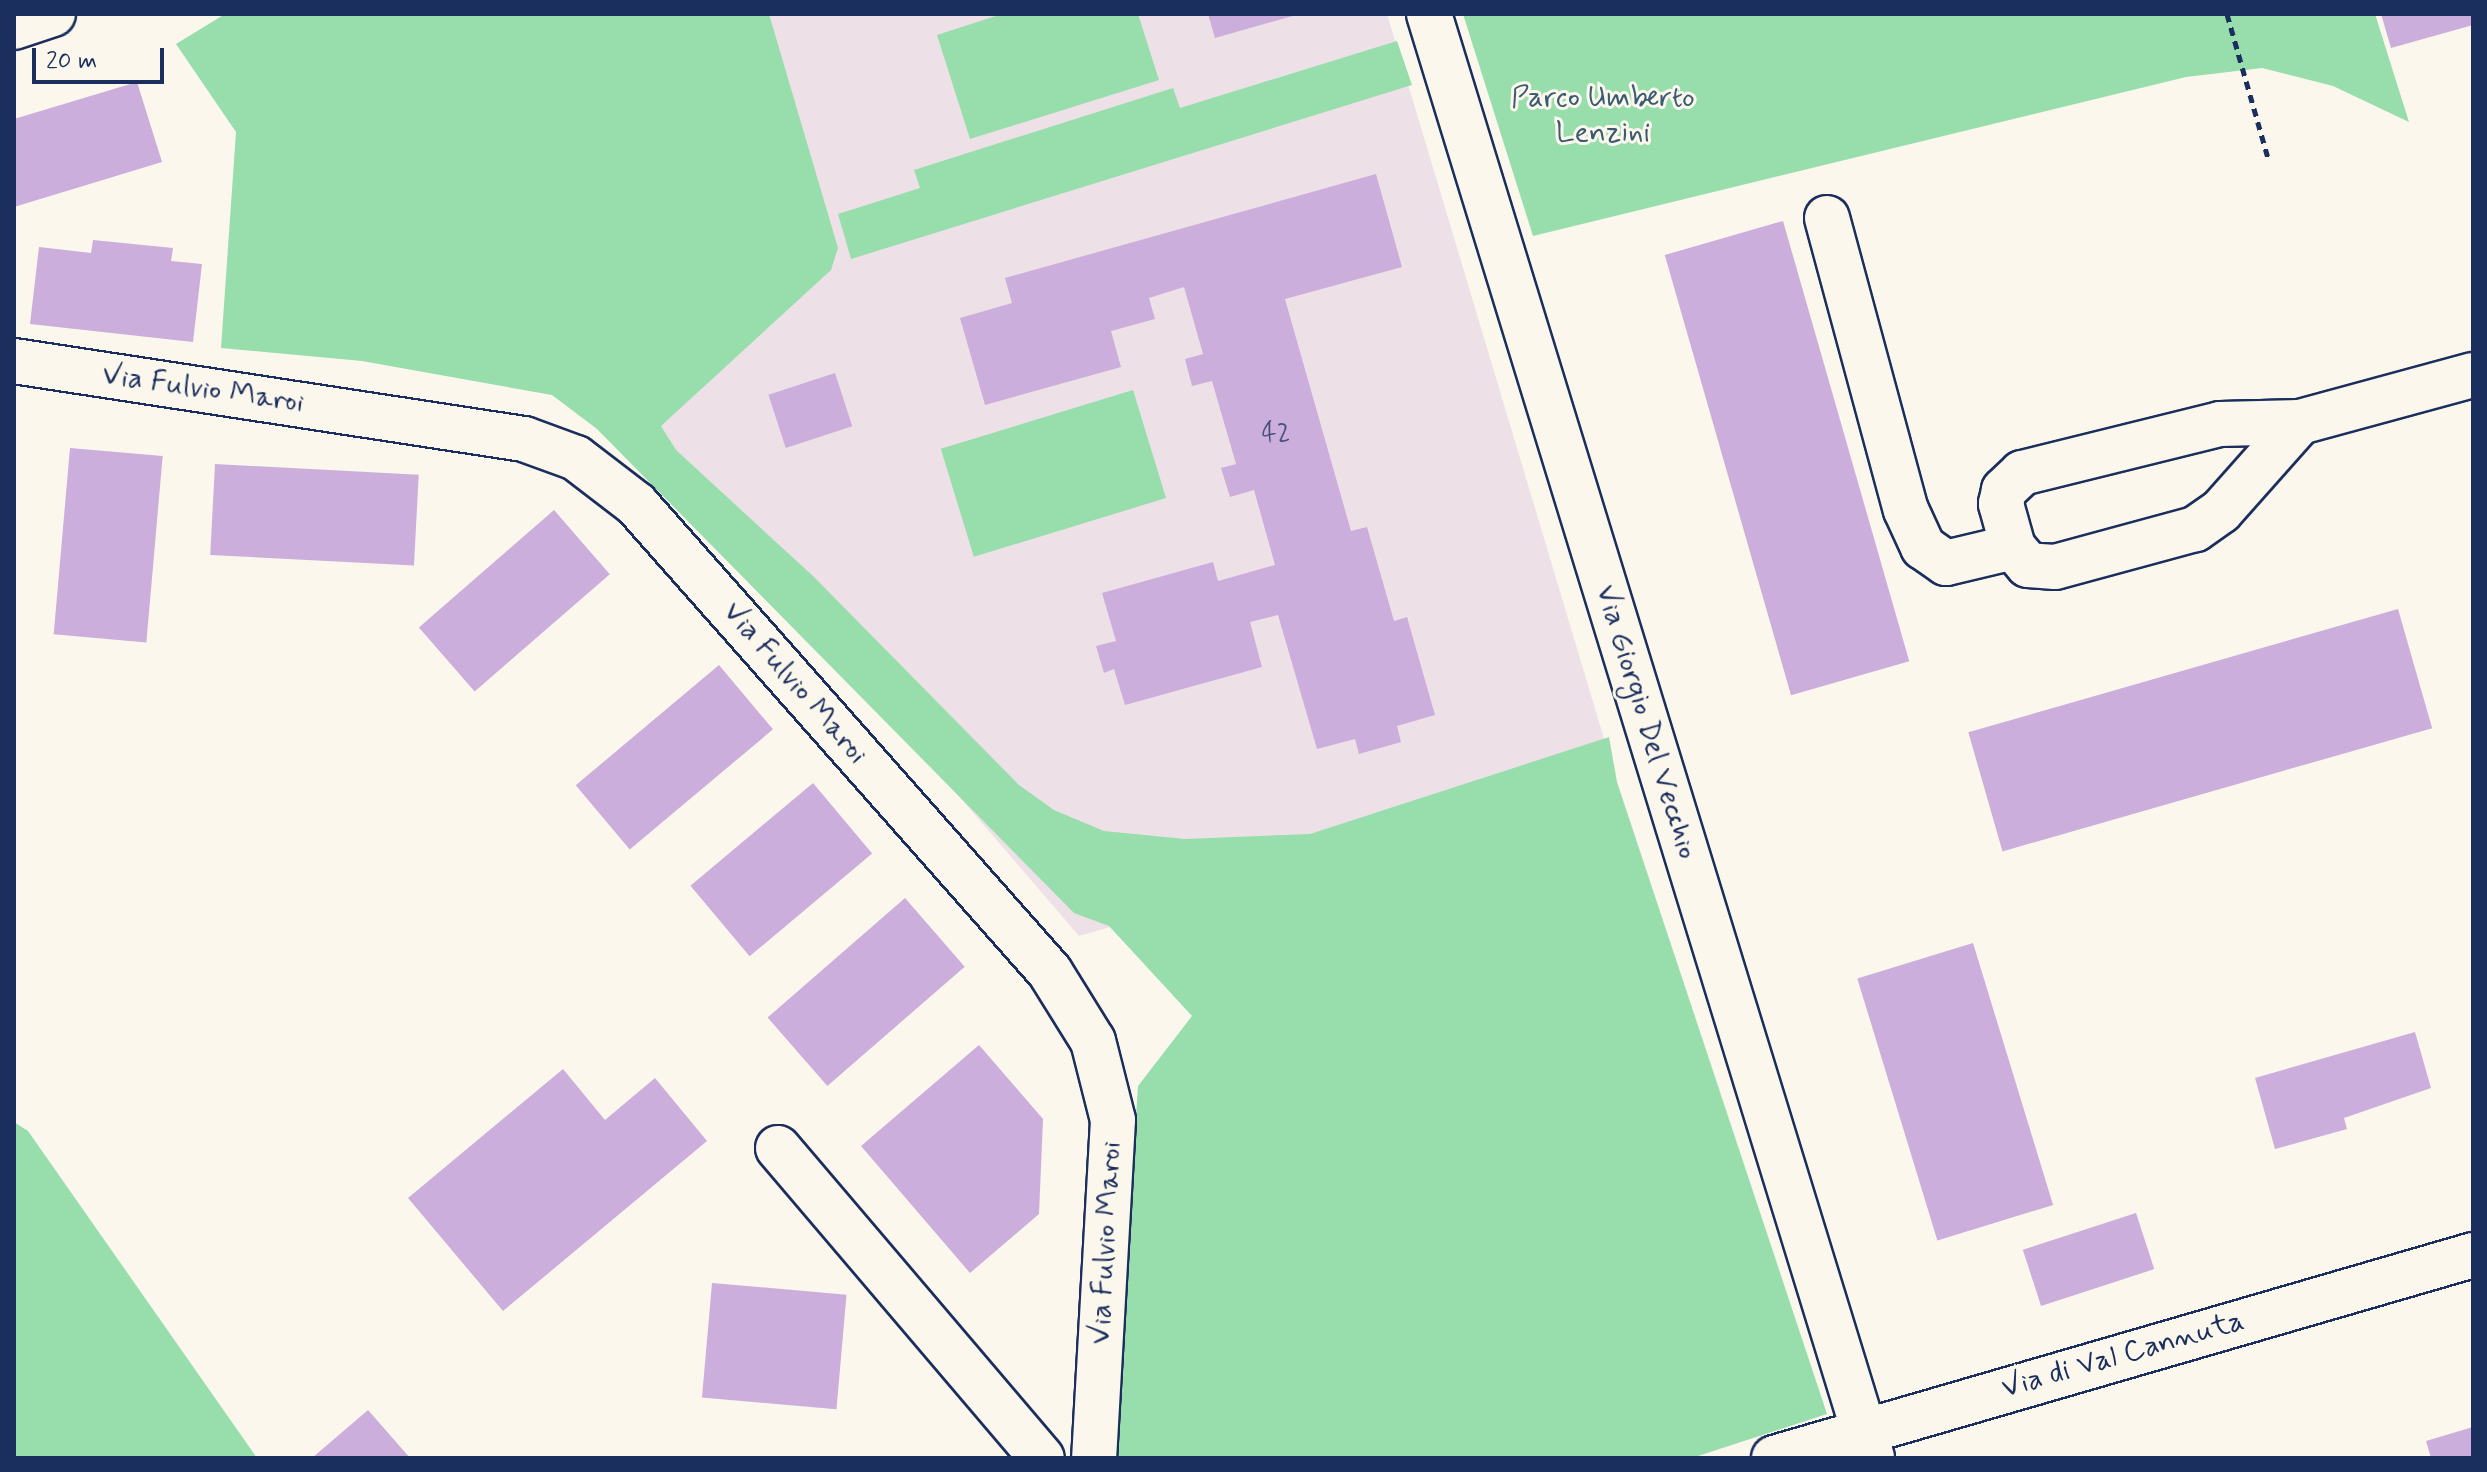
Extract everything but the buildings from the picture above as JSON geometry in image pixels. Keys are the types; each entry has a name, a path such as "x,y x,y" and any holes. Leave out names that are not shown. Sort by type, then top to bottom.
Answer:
{"street":[{"path":"14,27 53,14"},
{"name":"Via Giorgio Del Vecchio","path":"1429,14 1868,1444"},
{"path":"1827,218 1906,510 1923,547 1946,563 2013,547"},
{"name":"Via Fulvio Maroi","path":"14,361 524,439 576,458 636,504 1034,953 1089,1033 1106,1076 1113,1120 1094,1458"},
{"path":"2300,422 2221,511 2195,529 2055,567 2028,565 2013,547 2001,504 2004,490 2022,473 2220,424 2300,422 2473,375"},
{"path":"778,1148 1042,1458"},
{"name":"Via di Val Cannuta","path":"1774,1458 1868,1444 2473,1255"}],"path":[{"path":"2227,14 2268,158"}],"shaded area":[{"path":"768,14 1387,14 1617,782 1079,936 643,428"}],"green space":[{"path":"225,14 769,14 838,248 831,270 661,426 676,450 814,577 1019,785 1054,810 1104,831 1185,839 1310,834 1609,737 1617,782 1827,1414 1692,1458 1114,1458 1138,1086 1192,1016 1109,926 1074,913 597,429 552,395 362,361 221,348 236,132 176,44"},
{"path":"1002,14 1138,14 1159,80 970,139 937,35"},
{"name":"Parco Umberto Lenzini","path":"1463,14 2375,14 2409,122 2333,86 2262,68 2186,77 1533,236"},
{"path":"1397,41 1412,85 851,259 838,214 920,188 914,170 1173,88 1180,108"},
{"path":"1133,390 1166,498 974,557 941,449"},
{"path":"14,1122 28,1131 257,1458 14,1458"}]}
